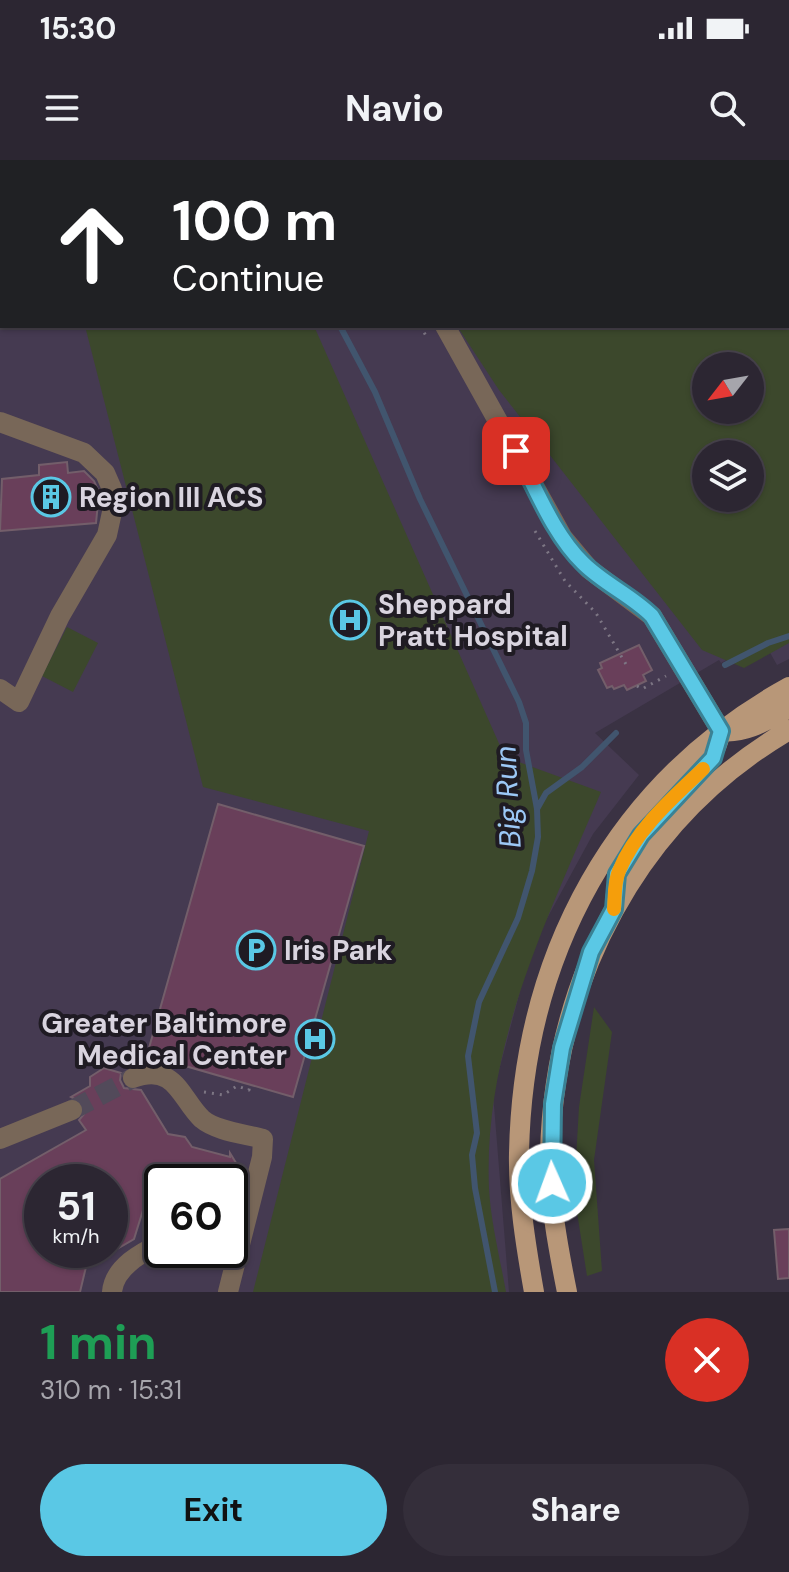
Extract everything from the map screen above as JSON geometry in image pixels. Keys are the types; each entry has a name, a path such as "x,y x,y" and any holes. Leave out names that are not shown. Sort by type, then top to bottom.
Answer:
{"main road":[{"path":"534,1292 519,1156 521,1106 535,1027 579,900 627,822 682,763 721,731 789,687"},
{"path":"721,731 735,732 749,728 789,708"},
{"path":"567,1292 556,1233 551,1173 553,1104 562,1048 591,952 646,859 688,809 726,774 789,730"},
{"path":"614,909 617,874 630,851 656,817 713,758 721,731"}],"street":[{"path":"446,328 571,550 600,578 640,604 652,616 721,731"},
{"path":"0,422 84,453 105,473 112,489 112,512 107,535 60,616 19,702 0,689"},
{"path":"133,1078 148,1074 174,1082 182,1088 202,1119 263,1139 262,1157 248,1204"},
{"path":"0,1139 72,1110"},
{"path":"112,1292 112,1284 120,1271 144,1252"},
{"path":"228,1292 232,1268"}],"path":[{"path":"637,686 642,689 684,666"},
{"path":"194,1097 202,1091 223,1095 237,1086 249,1090 250,1085"}],"shaded area":[{"name":"Sheppard Pratt Hospital","path":"0,328 789,328 789,659 777,665 763,640 721,663 719,660 595,733 639,775 593,834 532,946 493,1093 509,1292 0,1292"}],"green space":[{"path":"86,328 315,328 505,757 601,792 522,985 496,1085 490,1136 489,1189 506,1292 253,1292 369,831 203,787"},
{"path":"458,328 789,328 789,643 744,668 702,650 499,390"},
{"path":"67,627 98,643 73,692 42,676"},
{"path":"594,1007 612,1032 594,1160 602,1271 587,1276 574,1193 579,1107"}],"building":[{"name":"Region III ACS","path":"67,462 68,473 84,471 94,481 99,492 96,523 0,531 2,479 39,475 39,465"},
{"path":"639,645 652,670 643,675 646,681 627,690 624,685 607,688 598,670 602,668 600,663"},
{"name":"Iris Park","path":"218,804 364,846 293,1097 147,1055"},
{"path":"104,1068 121,1073 124,1088 141,1090 168,1134 185,1137 192,1147 230,1157 230,1153 237,1164 144,1164 144,1207 134,1239 128,1242 128,1164 26,1164 86,1130 79,1120 85,1113 84,1104 71,1097 90,1086 90,1077"},
{"path":"24,1165 24,1268 86,1268 80,1292 0,1292 0,1179"},
{"path":"789,1229 789,1278 778,1279 774,1230"}],"waterway":[{"name":"Big Run","path":"341,328 375,392 420,499 519,702 526,723 526,750 537,809 538,837 518,918 479,1002 468,1056 477,1133 472,1155 475,1188 495,1292"},
{"path":"725,665 789,636"},
{"path":"537,809 546,793 582,767 616,733"}],"tunnel":[{"path":"72,1110 133,1078"}],"slow traffic":[{"path":"614,909 617,874 630,851 673,797 703,769"}],"place":[{"name":"Region III ACS","path":"51,497"},
{"name":"Sheppard Pratt Hospital","path":"350,620"},
{"name":"Iris Park","path":"256,950"},
{"name":"Greater Baltimore Medical Center","path":"315,1039"}],"route":[{"path":"516,451 571,550 600,578 640,604 652,616 721,731 713,758 673,797 641,835 617,874 614,909 591,952 562,1048 553,1104 552,1183"}]}
